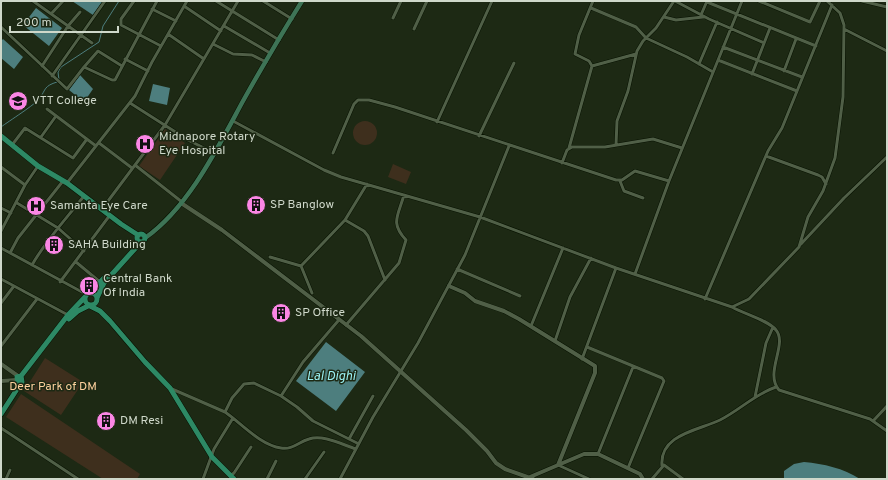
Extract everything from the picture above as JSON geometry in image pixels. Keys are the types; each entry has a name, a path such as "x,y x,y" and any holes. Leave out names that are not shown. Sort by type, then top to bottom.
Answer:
{"main road":[{"path":"1,409 19,380 68,315 86,294 100,282 140,239 169,217 182,202 214,153 302,1"},
{"path":"1,137 38,166 65,182 102,209 140,239"},
{"path":"1,414 19,380 68,320 78,311 90,306 97,299 104,283 140,239"},
{"path":"86,294 94,294 100,311"},
{"path":"86,294 85,302 100,311 170,388 212,457 232,477"}],"street":[{"path":"33,1 80,36 92,43"},
{"path":"50,14 63,1"},
{"path":"52,76 105,1"},
{"path":"134,1 120,23 121,25 161,46"},
{"path":"84,67 113,80 157,1"},
{"path":"216,1 232,9 279,40"},
{"path":"102,209 164,125 238,1"},
{"path":"262,1 292,19"},
{"path":"393,18 400,1"},
{"path":"414,29 427,1"},
{"path":"437,122 492,1"},
{"path":"562,163 569,148 592,66 589,61 577,56 574,51 593,1"},
{"path":"616,145 617,121 628,91 636,54 646,38 652,33 675,1 703,16 764,43"},
{"path":"703,16 707,1 736,15 816,46"},
{"path":"635,274 669,181 742,1"},
{"path":"759,1 810,22 820,1"},
{"path":"799,246 813,206 826,184 837,153 840,132 843,97 843,18 827,1"},
{"path":"862,1 887,7"},
{"path":"10,253 18,238 98,145 130,103 138,91 185,2 221,31"},
{"path":"705,299 766,156 782,128 832,5"},
{"path":"591,8 636,27 646,38 713,72"},
{"path":"152,9 176,21"},
{"path":"42,66 68,26 80,12"},
{"path":"664,17 676,20 703,16"},
{"path":"699,64 717,22"},
{"path":"224,26 271,53"},
{"path":"1,27 65,88 68,88 98,51 122,66"},
{"path":"752,74 770,28"},
{"path":"844,29 887,51"},
{"path":"168,34 204,58"},
{"path":"784,70 796,39"},
{"path":"213,44 233,54 252,55 266,62"},
{"path":"723,46 802,78"},
{"path":"592,66 636,54"},
{"path":"125,59 148,71"},
{"path":"718,60 797,90"},
{"path":"479,136 514,63"},
{"path":"332,153 347,116 354,104 358,100 369,100 396,107 509,146 620,180 635,172 669,181"},
{"path":"130,103 164,125 214,153"},
{"path":"47,109 87,139 132,168"},
{"path":"40,137 56,116"},
{"path":"232,121 324,170 480,217 616,268 732,307 773,327 779,336 774,376 776,387 783,392 874,420 887,431"},
{"path":"12,145 25,128 73,158 87,139"},
{"path":"569,148 616,145 653,139 682,148"},
{"path":"340,479 449,286 480,217 509,146"},
{"path":"766,156 820,176 826,184"},
{"path":"732,307 749,299 844,198 887,157"},
{"path":"135,165 346,325 401,371 466,430 487,451 496,463 516,474 532,478 584,454 598,454 640,474 643,479"},
{"path":"1,230 17,203 25,185 38,166"},
{"path":"1,167 25,185"},
{"path":"620,180 624,191 643,198"},
{"path":"301,266 345,220 367,184"},
{"path":"346,325 399,263 406,240 398,232 396,226 404,195"},
{"path":"32,265 45,243 84,196"},
{"path":"17,203 58,228 84,251"},
{"path":"1,208 11,213"},
{"path":"60,282 110,215"},
{"path":"1,219 6,222"},
{"path":"345,220 364,231 368,236 385,280"},
{"path":"1,248 60,282 86,294"},
{"path":"531,326 563,248"},
{"path":"270,257 301,266"},
{"path":"555,341 570,297 591,258"},
{"path":"76,262 100,282"},
{"path":"301,266 312,293"},
{"path":"582,359 616,268"},
{"path":"457,269 520,296"},
{"path":"1,279 68,315"},
{"path":"1,303 14,286"},
{"path":"449,286 465,293 475,302 504,311 595,366 595,374 558,465"},
{"path":"1,346 37,299"},
{"path":"281,396 303,362 314,352 338,320"},
{"path":"755,397 766,343 773,327"},
{"path":"587,347 662,378 664,383 628,468"},
{"path":"1,364 19,380"},
{"path":"598,454 633,367"},
{"path":"1,381 19,380"},
{"path":"225,412 232,398 244,384 254,383 281,396 313,421 357,443"},
{"path":"652,479 662,466 664,454 678,436 698,427 720,420 765,391 776,387"},
{"path":"170,388 225,412 260,439 279,448 291,449 310,438 317,438 356,449"},
{"path":"349,439 373,396"},
{"path":"874,420 887,406"},
{"path":"203,479 212,457 233,418"},
{"path":"1,428 78,479"},
{"path":"232,477 251,447"},
{"path":"305,479 324,452"},
{"path":"267,479 276,461"},
{"path":"558,465 589,479"},
{"path":"662,466 666,466 683,479"},
{"path":"6,479 10,470"}],"green space":[{"path":"365,121 370,122 376,128 376,138 370,144 365,145 360,144 354,138 353,133 354,128 360,122"},
{"path":"165,129 185,143 160,180 139,166"},
{"path":"393,164 411,172 406,184 388,177"},
{"name":"Deer Park of DM","path":"45,358 83,382 61,415 24,391"},
{"path":"21,394 140,474 137,479 103,479 6,417"}],"water":[{"path":"72,1 103,1 93,15"},
{"path":"36,8 62,28 49,46 23,25"},
{"path":"3,39 23,57 14,69 1,58 1,41"},
{"path":"80,75 93,89 84,102 69,90"},
{"path":"153,84 170,88 167,105 149,101"},
{"name":"Lal Dighi","path":"326,342 365,372 336,411 296,381"},
{"path":"804,462 833,467 854,475 860,479 784,479 784,471 794,464"}],"waterway":[{"path":"59,80 58,72 61,67 99,42 103,26 119,1"},
{"path":"1,127 40,98 47,86 57,82"}],"place":[{"name":"VTT College","path":"18,101"},
{"name":"Midnapore Rotary Eye Hospital","path":"145,144"},
{"name":"SP Banglow","path":"256,205"},
{"name":"Samanta Eye Care","path":"36,206"},
{"name":"SAHA Building","path":"54,245"},
{"name":"Central Bank Of India","path":"89,286"},
{"name":"SP Office","path":"281,313"},
{"name":"DM Resi","path":"106,421"}]}
